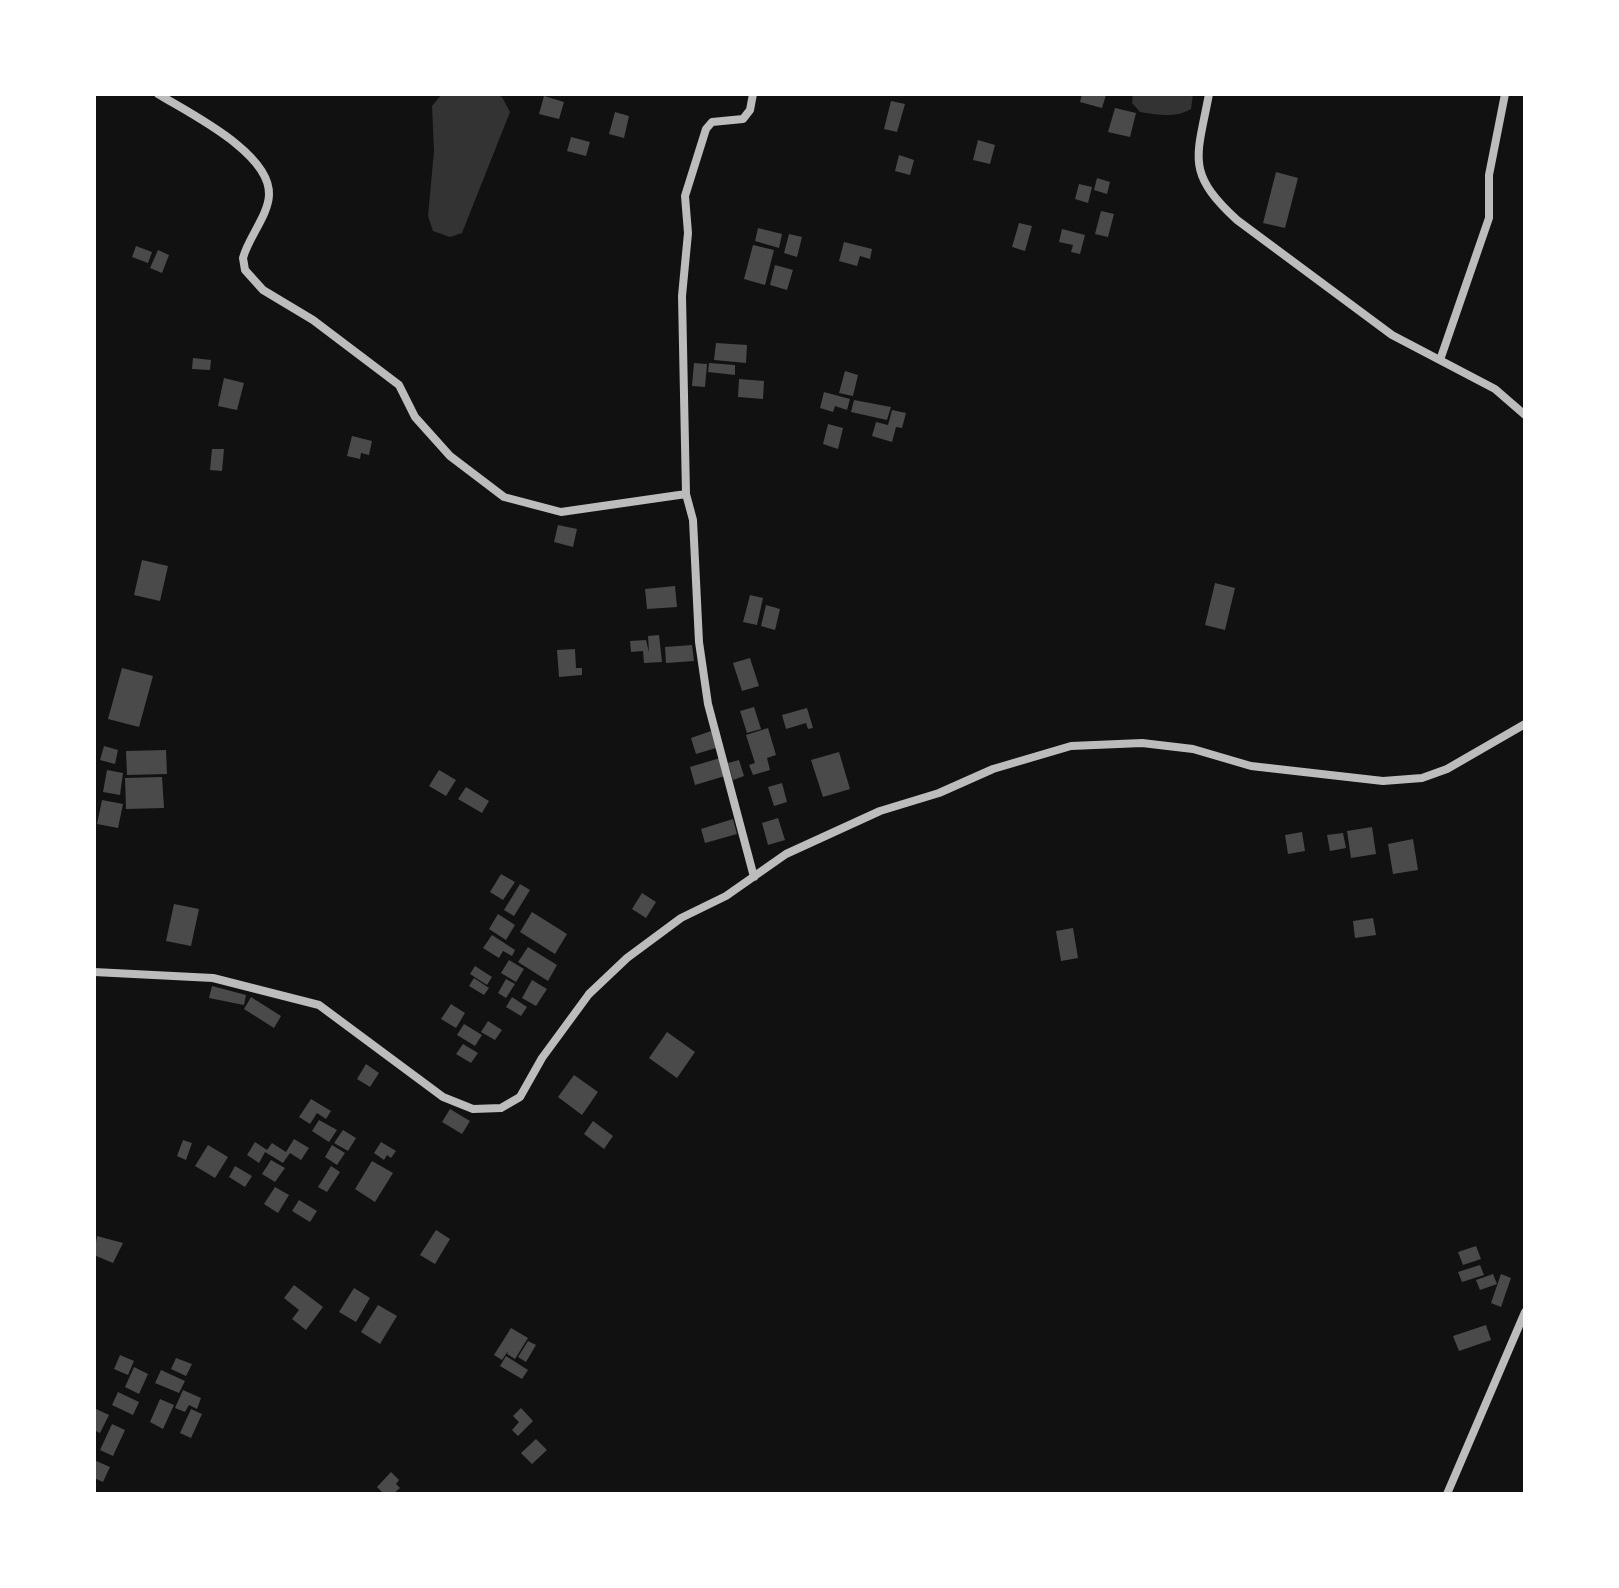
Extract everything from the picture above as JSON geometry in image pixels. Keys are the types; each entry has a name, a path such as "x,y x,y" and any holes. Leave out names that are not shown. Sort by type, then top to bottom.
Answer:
{"street":[{"path":"158,94 235,140 266,179 269,197 243,258 252,279 263,290 313,320 399,385 425,429 490,490 516,502 561,512 669,499 686,494"},
{"path":"753,94 747,116 712,122 706,129 685,196 688,233 682,296 686,494 693,520 699,642 708,704 754,877"},
{"path":"1209,94 1197,162 1201,178 1214,199 1237,220 1392,335 1495,389 1525,415"},
{"path":"1440,360 1489,218 1489,175 1505,94"},
{"path":"94,972 213,978 319,1005 443,1097 473,1109 501,1108 520,1097 542,1058 589,994 627,958 681,918 726,896 786,854 880,811 939,793 993,769 1071,746 1142,743 1193,749 1251,766 1383,781 1422,778 1447,769 1525,724"},
{"path":"1447,1494 1525,1312"}],"shaded area":[{"path":"442,94 496,94 502,97 510,112 462,233 450,237 433,231 428,216 434,151 432,106"},
{"path":"1133,94 1193,94 1191,109 1166,115 1140,112 1132,103"}],"building":[{"path":"1082,94 1106,95 1102,108 1080,102"},
{"path":"544,96 564,102 559,119 539,114"},
{"path":"891,101 905,104 897,132 884,129"},
{"path":"1115,108 1136,113 1130,137 1108,132"},
{"path":"615,112 629,116 624,138 609,134"},
{"path":"571,137 590,142 586,156 567,151"},
{"path":"978,140 995,145 990,164 973,160"},
{"path":"899,155 914,160 910,175 895,171"},
{"path":"1276,172 1298,178 1285,228 1263,223"},
{"path":"1097,178 1110,182 1107,194 1094,190"},
{"path":"1079,184 1092,187 1088,203 1075,199"},
{"path":"1101,211 1114,214 1108,237 1095,234"},
{"path":"1019,223 1032,226 1025,251 1012,247"},
{"path":"758,228 782,234 779,248 755,241"},
{"path":"1062,229 1085,235 1080,254 1071,252 1073,245 1059,242"},
{"path":"789,234 802,237 797,257 784,253"},
{"path":"844,242 872,249 870,259 860,256 857,266 839,261"},
{"path":"753,245 774,250 765,285 744,279"},
{"path":"136,246 152,252 148,263 132,257"},
{"path":"158,250 169,255 162,273 150,268"},
{"path":"775,265 793,270 787,290 770,285"},
{"path":"716,343 747,345 746,363 714,360"},
{"path":"193,358 211,360 210,370 192,369"},
{"path":"694,363 707,364 705,387 692,386"},
{"path":"709,363 735,365 735,375 708,372"},
{"path":"845,371 858,375 853,396 839,393"},
{"path":"224,378 244,383 237,410 218,406"},
{"path":"739,379 764,381 763,399 738,397"},
{"path":"824,392 850,399 847,410 835,406 833,412 820,408"},
{"path":"854,400 891,407 887,420 851,412"},
{"path":"892,410 906,413 902,428 896,427 892,442 872,436 876,422 888,425"},
{"path":"828,424 843,428 838,449 823,444"},
{"path":"352,436 372,441 369,455 361,453 360,459 347,456"},
{"path":"212,449 224,449 222,471 210,470"},
{"path":"558,525 577,529 573,547 554,542"},
{"path":"142,560 168,566 160,601 134,595"},
{"path":"1215,583 1235,588 1225,630 1205,625"},
{"path":"675,586 677,607 647,609 645,589"},
{"path":"750,595 763,598 757,625 743,622"},
{"path":"766,605 780,609 775,630 761,626"},
{"path":"659,635 662,662 644,663 643,651 631,652 630,641 646,640 649,652 648,636"},
{"path":"692,645 694,661 666,663 665,647"},
{"path":"575,649 576,668 582,668 582,675 559,677 557,650"},
{"path":"750,658 759,686 742,691 733,663"},
{"path":"122,668 153,676 139,727 108,719"},
{"path":"754,707 761,729 747,733 740,711"},
{"path":"807,708 813,728 808,729 806,723 786,729 782,715"},
{"path":"768,728 776,755 767,758 770,770 753,775 749,765 755,763 746,735"},
{"path":"711,731 716,748 696,754 691,738"},
{"path":"104,746 118,750 115,764 100,760"},
{"path":"166,750 167,774 127,775 126,751"},
{"path":"839,752 850,789 823,797 811,760"},
{"path":"720,758 725,776 695,785 690,767"},
{"path":"739,760 744,776 733,780 728,763"},
{"path":"107,770 123,773 120,795 103,792"},
{"path":"439,770 456,780 446,796 429,786"},
{"path":"162,777 164,808 126,809 125,778"},
{"path":"782,783 787,802 774,806 768,787"},
{"path":"466,787 489,801 482,813 458,799"},
{"path":"102,800 123,804 118,828 97,824"},
{"path":"778,818 785,840 768,845 762,823"},
{"path":"733,819 737,834 705,843 701,829"},
{"path":"1372,827 1376,854 1351,858 1347,831"},
{"path":"1302,832 1305,851 1288,854 1285,835"},
{"path":"1343,833 1346,848 1330,851 1327,835"},
{"path":"1413,839 1418,870 1393,874 1388,844"},
{"path":"501,874 515,882 503,900 490,892"},
{"path":"520,884 530,890 514,916 504,910"},
{"path":"642,893 656,902 646,918 632,909"},
{"path":"174,904 199,909 191,946 166,941"},
{"path":"532,912 567,934 555,954 520,932"},
{"path":"498,914 515,925 506,940 489,929"},
{"path":"1373,918 1376,935 1355,938 1353,921"},
{"path":"1073,928 1078,958 1061,961 1056,931"},
{"path":"492,935 515,950 512,956 503,951 499,958 483,948"},
{"path":"528,947 557,965 548,981 518,962"},
{"path":"509,960 524,969 516,982 501,973"},
{"path":"475,966 492,977 487,985 470,974"},
{"path":"474,978 489,988 484,995 469,986"},
{"path":"506,979 515,984 506,998 498,993"},
{"path":"532,980 547,989 536,1006 522,998"},
{"path":"212,986 246,995 244,1005 209,998"},
{"path":"251,997 281,1016 274,1028 244,1009"},
{"path":"512,997 527,1007 521,1016 506,1007"},
{"path":"451,1004 465,1013 456,1028 441,1019"},
{"path":"488,1021 502,1030 495,1040 481,1032"},
{"path":"464,1024 482,1035 475,1046 457,1035"},
{"path":"667,1032 695,1052 677,1078 649,1058"},
{"path":"463,1044 478,1053 471,1063 456,1054"},
{"path":"366,1064 379,1073 370,1087 357,1079"},
{"path":"574,1075 598,1092 582,1115 558,1097"},
{"path":"311,1099 331,1111 326,1119 317,1113 310,1124 299,1117"},
{"path":"450,1109 470,1121 462,1134 442,1122"},
{"path":"319,1120 337,1130 329,1142 312,1131"},
{"path":"593,1121 613,1136 604,1149 584,1134"},
{"path":"343,1130 356,1138 348,1151 334,1143"},
{"path":"294,1139 309,1148 301,1160 290,1153 283,1163 265,1152 259,1163 247,1155 255,1142 267,1150 272,1143 286,1152"},
{"path":"183,1140 192,1143 186,1160 177,1156"},
{"path":"381,1142 396,1151 391,1158 387,1155 384,1160 374,1153"},
{"path":"208,1145 228,1157 215,1178 195,1166"},
{"path":"332,1145 345,1153 337,1165 325,1157"},
{"path":"271,1160 285,1168 275,1182 262,1174"},
{"path":"372,1161 393,1173 375,1202 355,1189"},
{"path":"235,1166 252,1176 245,1187 229,1177"},
{"path":"331,1166 340,1172 327,1192 318,1187"},
{"path":"275,1187 289,1195 278,1213 264,1204"},
{"path":"299,1200 317,1211 310,1222 292,1211"},
{"path":"436,1230 450,1239 435,1264 420,1255"},
{"path":"97,1236 123,1243 113,1263 94,1255"},
{"path":"1476,1246 1481,1259 1463,1265 1458,1252"},
{"path":"1480,1265 1484,1275 1462,1282 1458,1272"},
{"path":"1493,1274 1497,1284 1480,1290 1476,1280"},
{"path":"1501,1274 1511,1278 1501,1307 1491,1303"},
{"path":"294,1285 323,1307 306,1330 292,1319 299,1310 284,1298"},
{"path":"354,1288 370,1298 356,1322 339,1312"},
{"path":"378,1305 397,1316 380,1344 361,1332"},
{"path":"1486,1325 1491,1340 1459,1351 1453,1336"},
{"path":"511,1328 528,1338 515,1359 507,1354 508,1351 502,1360 494,1355"},
{"path":"528,1341 536,1345 526,1362 518,1357"},
{"path":"120,1355 134,1361 128,1375 114,1369"},
{"path":"506,1356 528,1370 522,1379 500,1366"},
{"path":"176,1358 192,1364 186,1376 171,1369"},
{"path":"134,1367 148,1374 139,1394 125,1387"},
{"path":"161,1370 185,1381 179,1393 155,1383"},
{"path":"183,1390 201,1398 197,1409 189,1405 185,1412 175,1408"},
{"path":"118,1392 139,1402 133,1415 112,1405"},
{"path":"160,1399 174,1405 163,1429 150,1422"},
{"path":"94,1408 109,1415 100,1433 94,1430"},
{"path":"521,1408 533,1421 518,1436 512,1430 519,1422 513,1416"},
{"path":"191,1409 202,1414 191,1438 180,1433"},
{"path":"112,1424 125,1430 113,1456 100,1450"},
{"path":"536,1439 547,1450 532,1464 521,1453"},
{"path":"94,1460 110,1467 103,1482 94,1478"},
{"path":"391,1472 399,1480 396,1484 400,1488 393,1494 384,1494 377,1487"}]}
